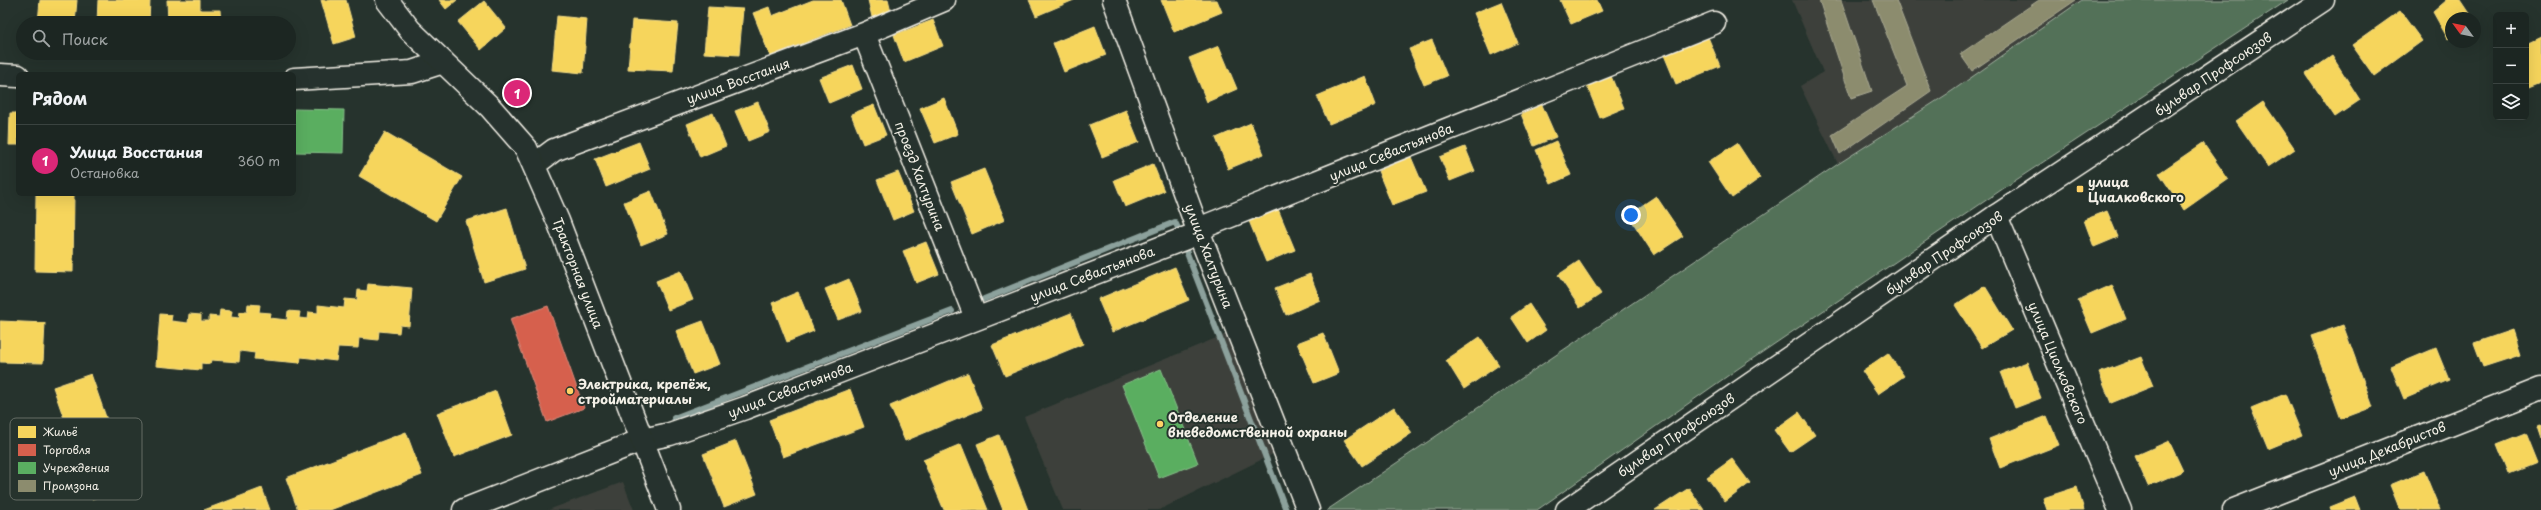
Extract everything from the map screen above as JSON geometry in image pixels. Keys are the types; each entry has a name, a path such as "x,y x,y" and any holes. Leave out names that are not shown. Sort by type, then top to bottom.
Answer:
{"street":[{"name":"Тракторная улица","path":"387,0 410,30 499,116 526,148 558,221 669,510"},
{"name":"улица Восстания","path":"534,165 554,150 864,34 944,0"},
{"name":"улица Халтурина","path":"1114,0 1199,233 1308,510"},
{"name":"бульвар Профсоюзов","path":"1567,510 1996,216 2323,0"},
{"name":"улица Севастьянова","path":"464,510 642,440 670,434 745,408 1199,233 1208,225 1714,23"},
{"name":"проезд Халтурина","path":"864,34 976,318"},
{"path":"296,79 412,72 444,62"},
{"path":"0,75 16,76"},
{"name":"улица Циолковского","path":"1996,216 2120,510"},
{"name":"улица Декабристов","path":"2234,510 2541,389"}],"shaded area":[{"path":"1792,0 2082,0 1952,91 1838,164 1800,86 1823,72"},
{"path":"1231,332 1277,452 1159,510 1063,510 1024,417"},
{"path":"623,482 634,510 548,510"}],"green space":[{"path":"2082,0 2288,0 2010,184 1736,370 1537,510 1327,510 1838,164 1952,91"}],"building: Жильё":[{"path":"40,0 77,0 76,16 39,16"},
{"path":"98,0 150,0 149,16 97,16"},
{"path":"167,0 200,0 200,10 220,10 220,16 168,16"},
{"path":"321,0 346,0 356,37 334,44"},
{"path":"439,0 457,0 446,9"},
{"path":"813,0 841,0 850,25 770,56 753,13 769,7 772,16"},
{"path":"868,0 888,0 891,12 872,17"},
{"path":"1029,0 1074,0 1036,16"},
{"path":"1161,0 1217,0 1222,12 1174,32"},
{"path":"1560,0 1597,0 1602,11 1571,24"},
{"path":"2447,0 2461,0 2469,12 2445,12 2445,34 2433,12"},
{"path":"484,1 506,28 481,50 458,22"},
{"path":"1501,2 1518,43 1491,55 1474,13"},
{"path":"708,7 743,9 739,55 704,53"},
{"path":"2400,11 2422,41 2374,76 2352,45"},
{"path":"557,16 587,19 583,73 552,70"},
{"path":"632,20 678,23 673,71 628,69"},
{"path":"933,20 943,46 904,62 894,35"},
{"path":"1095,26 1106,55 1064,72 1053,43"},
{"path":"1708,37 1720,66 1676,84 1664,55"},
{"path":"2541,37 2541,82 2529,87 2529,48 2529,43"},
{"path":"1432,40 1447,76 1424,85 1409,49"},
{"path":"1219,46 1237,89 1207,102 1189,58"},
{"path":"2332,56 2360,100 2335,117 2306,74"},
{"path":"853,65 862,89 829,103 819,78"},
{"path":"1365,76 1376,105 1329,124 1317,96"},
{"path":"1611,76 1624,108 1600,118 1587,86"},
{"path":"944,98 958,134 935,143 920,108"},
{"path":"758,102 770,132 748,141 735,111"},
{"path":"2263,102 2295,149 2268,167 2236,121"},
{"path":"874,105 886,135 863,144 851,114"},
{"path":"1542,105 1556,137 1534,146 1521,114"},
{"path":"1126,110 1139,142 1102,157 1089,125"},
{"path":"10,113 16,113 16,145 9,145"},
{"path":"713,113 726,146 700,157 687,124"},
{"path":"1251,123 1264,154 1228,169 1216,138"},
{"path":"385,132 462,177 436,221 359,176"},
{"path":"1556,141 1571,175 1551,184 1536,150"},
{"path":"639,142 650,169 606,187 595,159"},
{"path":"1737,143 1760,178 1732,198 1708,162"},
{"path":"2203,143 2228,179 2184,210 2159,173"},
{"path":"1465,147 1475,171 1450,181 1440,157"},
{"path":"1411,157 1426,192 1392,205 1378,171"},
{"path":"1153,164 1164,191 1125,207 1114,180"},
{"path":"984,169 1005,220 972,234 951,182"},
{"path":"898,172 914,211 893,220 877,180"},
{"path":"651,191 668,234 641,245 624,202"},
{"path":"36,196 74,196 73,272 35,271"},
{"path":"1656,196 1683,236 1654,255 1628,215"},
{"path":"507,208 525,269 484,282 466,221"},
{"path":"1278,209 1295,250 1266,262 1249,221"},
{"path":"2107,211 2118,237 2094,247 2084,220"},
{"path":"926,242 939,274 916,283 903,251"},
{"path":"1579,261 1601,294 1580,308 1558,275"},
{"path":"1175,267 1189,300 1112,332 1098,299"},
{"path":"681,271 693,300 668,310 656,281"},
{"path":"1310,274 1320,300 1286,315 1275,288"},
{"path":"849,279 862,311 838,320 825,289"},
{"path":"368,284 412,288 409,326 400,325 399,333 379,331 378,340 359,338 358,348 338,347 336,361 301,357 300,363 254,359 255,353 240,351 239,362 211,360 210,364 201,363 201,370 156,366 160,314 172,315 171,321 188,323 189,314 201,315 201,321 209,321 209,316 219,317 220,310 232,311 231,317 239,318 240,312 247,312 248,304 260,305 259,312 271,313 270,318 287,320 288,311 300,312 299,318 308,319 309,312 318,313 318,305 344,308 345,299 357,300 358,290 367,291"},
{"path":"2112,285 2126,319 2092,333 2078,300"},
{"path":"1985,286 2012,330 1982,348 1955,305"},
{"path":"798,292 814,331 787,342 772,303"},
{"path":"1529,304 1546,330 1528,343 1511,317"},
{"path":"1071,313 1083,344 1005,376 992,345"},
{"path":"0,321 45,323 43,363 0,362"},
{"path":"703,321 720,364 693,374 676,331"},
{"path":"2343,325 2373,407 2341,419 2311,336"},
{"path":"2512,330 2520,355 2483,367 2474,343"},
{"path":"1323,333 1339,373 1314,383 1297,343"},
{"path":"1480,337 1499,365 1464,389 1446,360"},
{"path":"2436,348 2449,380 2404,399 2391,367"},
{"path":"1888,353 1904,376 1878,394 1862,371"},
{"path":"2141,357 2153,386 2111,403 2099,373"},
{"path":"2027,362 2041,398 2015,408 2001,372"},
{"path":"968,373 982,409 905,441 890,406"},
{"path":"91,374 106,418 64,418 53,387"},
{"path":"850,389 864,427 783,457 769,420"},
{"path":"496,391 512,435 454,457 437,413"},
{"path":"2285,394 2302,435 2268,449 2251,408"},
{"path":"1394,407 1412,433 1362,466 1344,440"},
{"path":"1799,412 1815,435 1790,452 1774,430"},
{"path":"2047,416 2059,445 2000,468 1989,439"},
{"path":"2541,426 2541,439 2537,427"},
{"path":"406,432 422,475 330,510 298,510 286,478"},
{"path":"2525,433 2537,463 2509,474 2497,444"},
{"path":"999,435 1028,510 1003,510 977,444"},
{"path":"736,441 757,494 724,507 703,454"},
{"path":"2169,441 2183,471 2148,486 2135,456"},
{"path":"961,444 988,510 944,510 923,460"},
{"path":"1732,459 1750,483 1725,502 1707,477"},
{"path":"2424,471 2440,510 2400,510 2390,485"},
{"path":"2077,487 2084,510 2047,510 2043,498"},
{"path":"262,488 270,510 204,510"},
{"path":"1689,488 1704,510 1655,510"},
{"path":"2355,497 2360,510 2331,510 2330,507"}],"building: Торговля":[{"path":"548,306 584,408 547,422 510,319"}],"building: Учреждения":[{"path":"296,109 344,110 343,153 296,152"},
{"name":"Отделение вневедомственной охраны","path":"1161,369 1198,463 1159,478 1122,385"}],"building: Промзона":[{"path":"1819,0 1841,0 1872,91 1851,98"},
{"path":"1873,0 1896,0 1931,91 1840,154 1832,135 1907,86"},
{"path":"2039,0 2076,0 1972,71 1960,54"}],"waterway":[{"path":"984,299 1175,222 1178,228"},
{"path":"1185,248 1286,510"},
{"path":"674,418 952,311"}],"place":[{"name":"Улица Восстания","path":"517,93"},
{"name":"улица Циалковского","path":"2080,189"},
{"name":"Электрика, крепёж, стройматериалы","path":"570,391"},
{"name":"Отделение вневедомственной охраны","path":"1160,424"}]}
